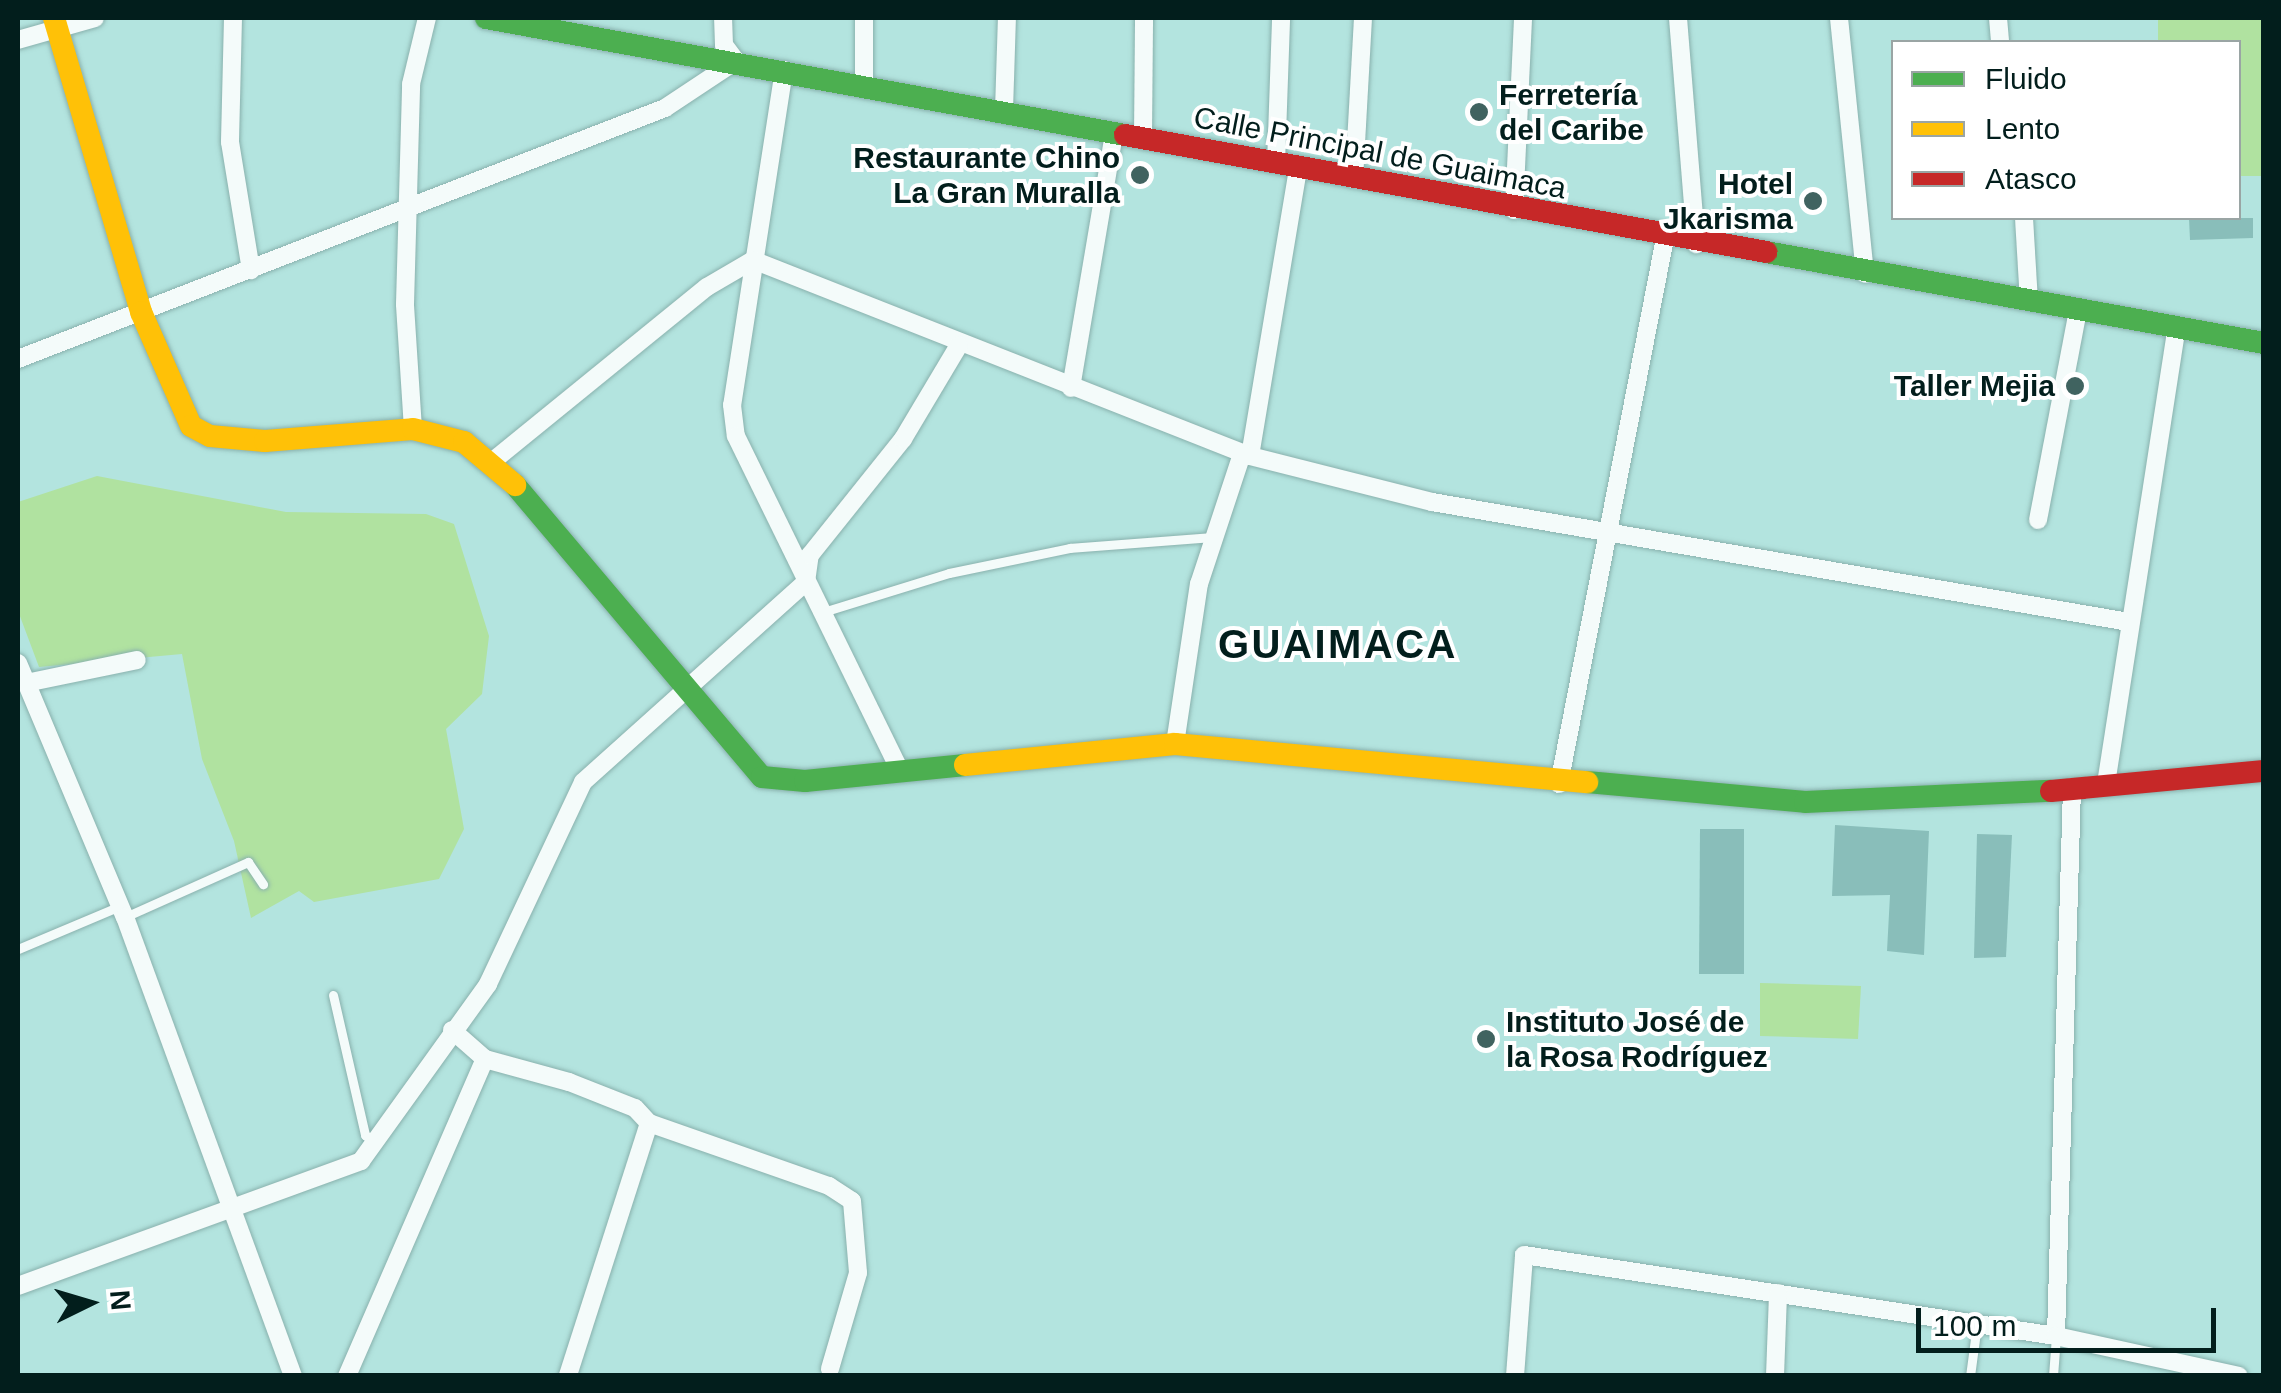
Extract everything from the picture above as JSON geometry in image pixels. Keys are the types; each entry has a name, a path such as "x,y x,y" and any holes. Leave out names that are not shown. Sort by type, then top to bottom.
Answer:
{"street":[{"path":"18,40 55,22 95,18"},
{"path":"233,18 230,142 251,270"},
{"path":"413,430 409,210 412,84 427,18"},
{"name":"Calle Principal de Guaimaca","path":"486,18 569,25 736,61 1514,210 2264,343"},
{"path":"18,360 665,108 736,61 724,44 723,18"},
{"path":"864,18 864,84"},
{"path":"1004,112 1008,18"},
{"path":"1143,138 1144,18"},
{"path":"1175,744 1212,536 1246,455 1287,166 1281,18"},
{"path":"1354,178 1363,18"},
{"path":"1514,210 1523,18"},
{"path":"1678,18 1696,244"},
{"path":"1839,18 1865,274"},
{"path":"55,22 142,312 176,406 210,436 265,441 413,430 464,442 494,460 682,690 762,777 805,782 1175,744 1560,784 1861,803 2264,770"},
{"path":"784,70 732,406 736,436 900,772"},
{"path":"1071,388 1114,133"},
{"path":"2024,220 2029,302"},
{"path":"1560,784 1665,238"},
{"path":"753,260 959,345 1246,455 1432,502 2128,622"},
{"path":"494,460 707,287 753,260"},
{"path":"2038,520 2078,311"},
{"path":"2106,784 2128,622 2177,327"},
{"path":"18,1286 347,1169 378,1144 452,1030 488,984 583,782 806,577 810,555 903,439 959,345"},
{"path":"137,660 20,669 123,912 293,1376"},
{"path":"2056,1336 2072,787"},
{"path":"452,1030 485,1059 569,1082 634,1108 649,1123 830,1186 852,1202 858,1273 834,1373"},
{"path":"348,1376 485,1059"},
{"path":"568,1376 649,1123"},
{"path":"1515,1376 1524,1255 2056,1336 2174,1369 2239,1376"},
{"path":"1775,1376 1778,1293"}],"lane":[{"path":"823,612 949,572 1070,548 1212,536"},
{"path":"18,949 248,862 263,884"},
{"path":"332,994 365,1135 378,1144"},
{"path":"1970,1376 1977,1324"},
{"path":"2053,1376 2056,1336"}],"green space":[{"path":"2158,18 2263,18 2263,176 2241,176 2241,40 2158,40"},
{"path":"97,476 286,512 426,514 454,524 489,636 482,694 446,729 464,829 439,879 314,902 299,891 251,918 234,841 202,759 182,654 39,667 18,611 18,502"},
{"path":"1760,983 1861,986 1858,1039 1760,1036"}],"building":[{"path":"2253,218 2253,238 2190,240 2189,220"},
{"path":"1835,825 1929,831 1924,955 1887,951 1890,895 1832,896"},
{"path":"1700,829 1744,829 1744,974 1699,974"},
{"path":"1977,834 2012,835 2006,957 1974,958"}],"traffic: fast":[{"path":"486,18 1125,135"},
{"path":"1766,252 2264,343"},
{"path":"515,485 762,777 805,781 965,765"},
{"path":"1587,782 1805,802 2051,791"}],"traffic: slow":[{"path":"54,18 141,312 191,426 210,436 265,441 413,429 464,442 515,485"},
{"path":"965,765 1175,744 1587,782"}],"traffic: jam":[{"path":"1125,135 1766,252"},
{"path":"2051,791 2264,771"}],"place":[{"name":"Ferretería del Caribe","path":"1479,112"},
{"name":"Restaurante Chino La Gran Muralla","path":"1140,175"},
{"name":"Hotel Jkarisma","path":"1813,201"},
{"name":"Taller Mejia","path":"2075,386"},
{"name":"Instituto José de la Rosa Rodríguez","path":"1486,1039"}],"district":[{"name":"GUAIMACA","path":"1338,644"}]}
